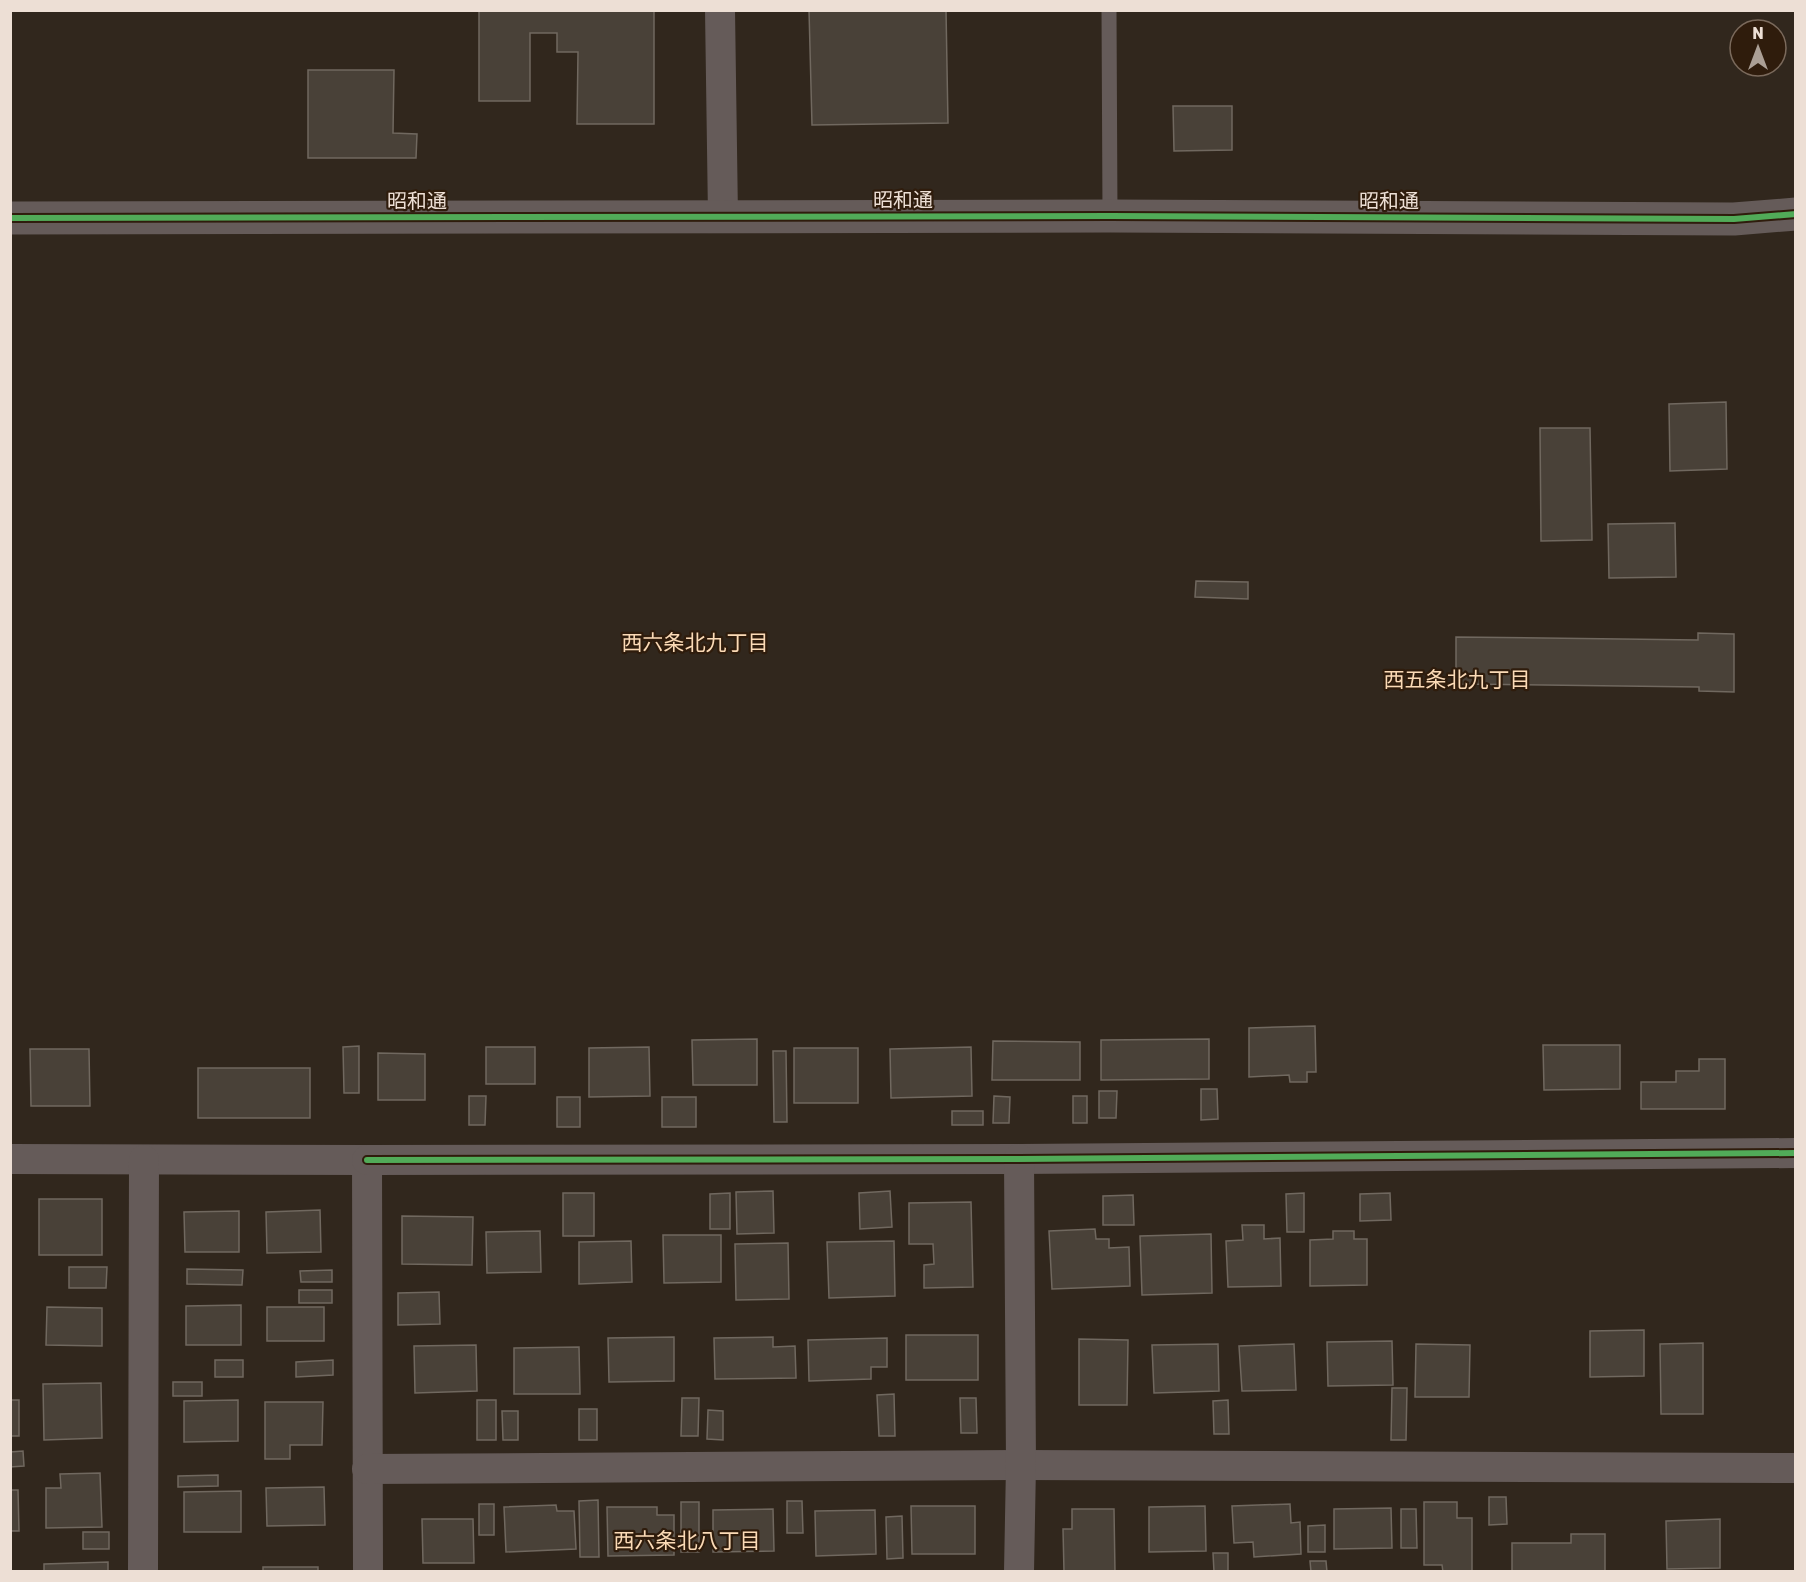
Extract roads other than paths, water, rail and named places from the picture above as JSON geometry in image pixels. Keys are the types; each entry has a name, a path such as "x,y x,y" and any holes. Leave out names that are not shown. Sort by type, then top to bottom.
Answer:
{"street":[{"path":"720,10 723,217"},
{"name":"昭和通","path":"10,218 1110,216 1734,219 1796,214"},
{"path":"10,1160 1019,1159 1796,1153"},
{"path":"1019,1159 1021,1465 1019,1572"},
{"path":"143,1572 144,1160"},
{"path":"367,1160 368,1572"},
{"path":"367,1469 1021,1465 1796,1468"}],"lane":[{"path":"1109,10 1110,216"}],"district":[{"name":"西六条北九丁目","path":"695,642"},
{"name":"西五条北九丁目","path":"1457,679"},
{"name":"西六条北八丁目","path":"687,1540"}]}
